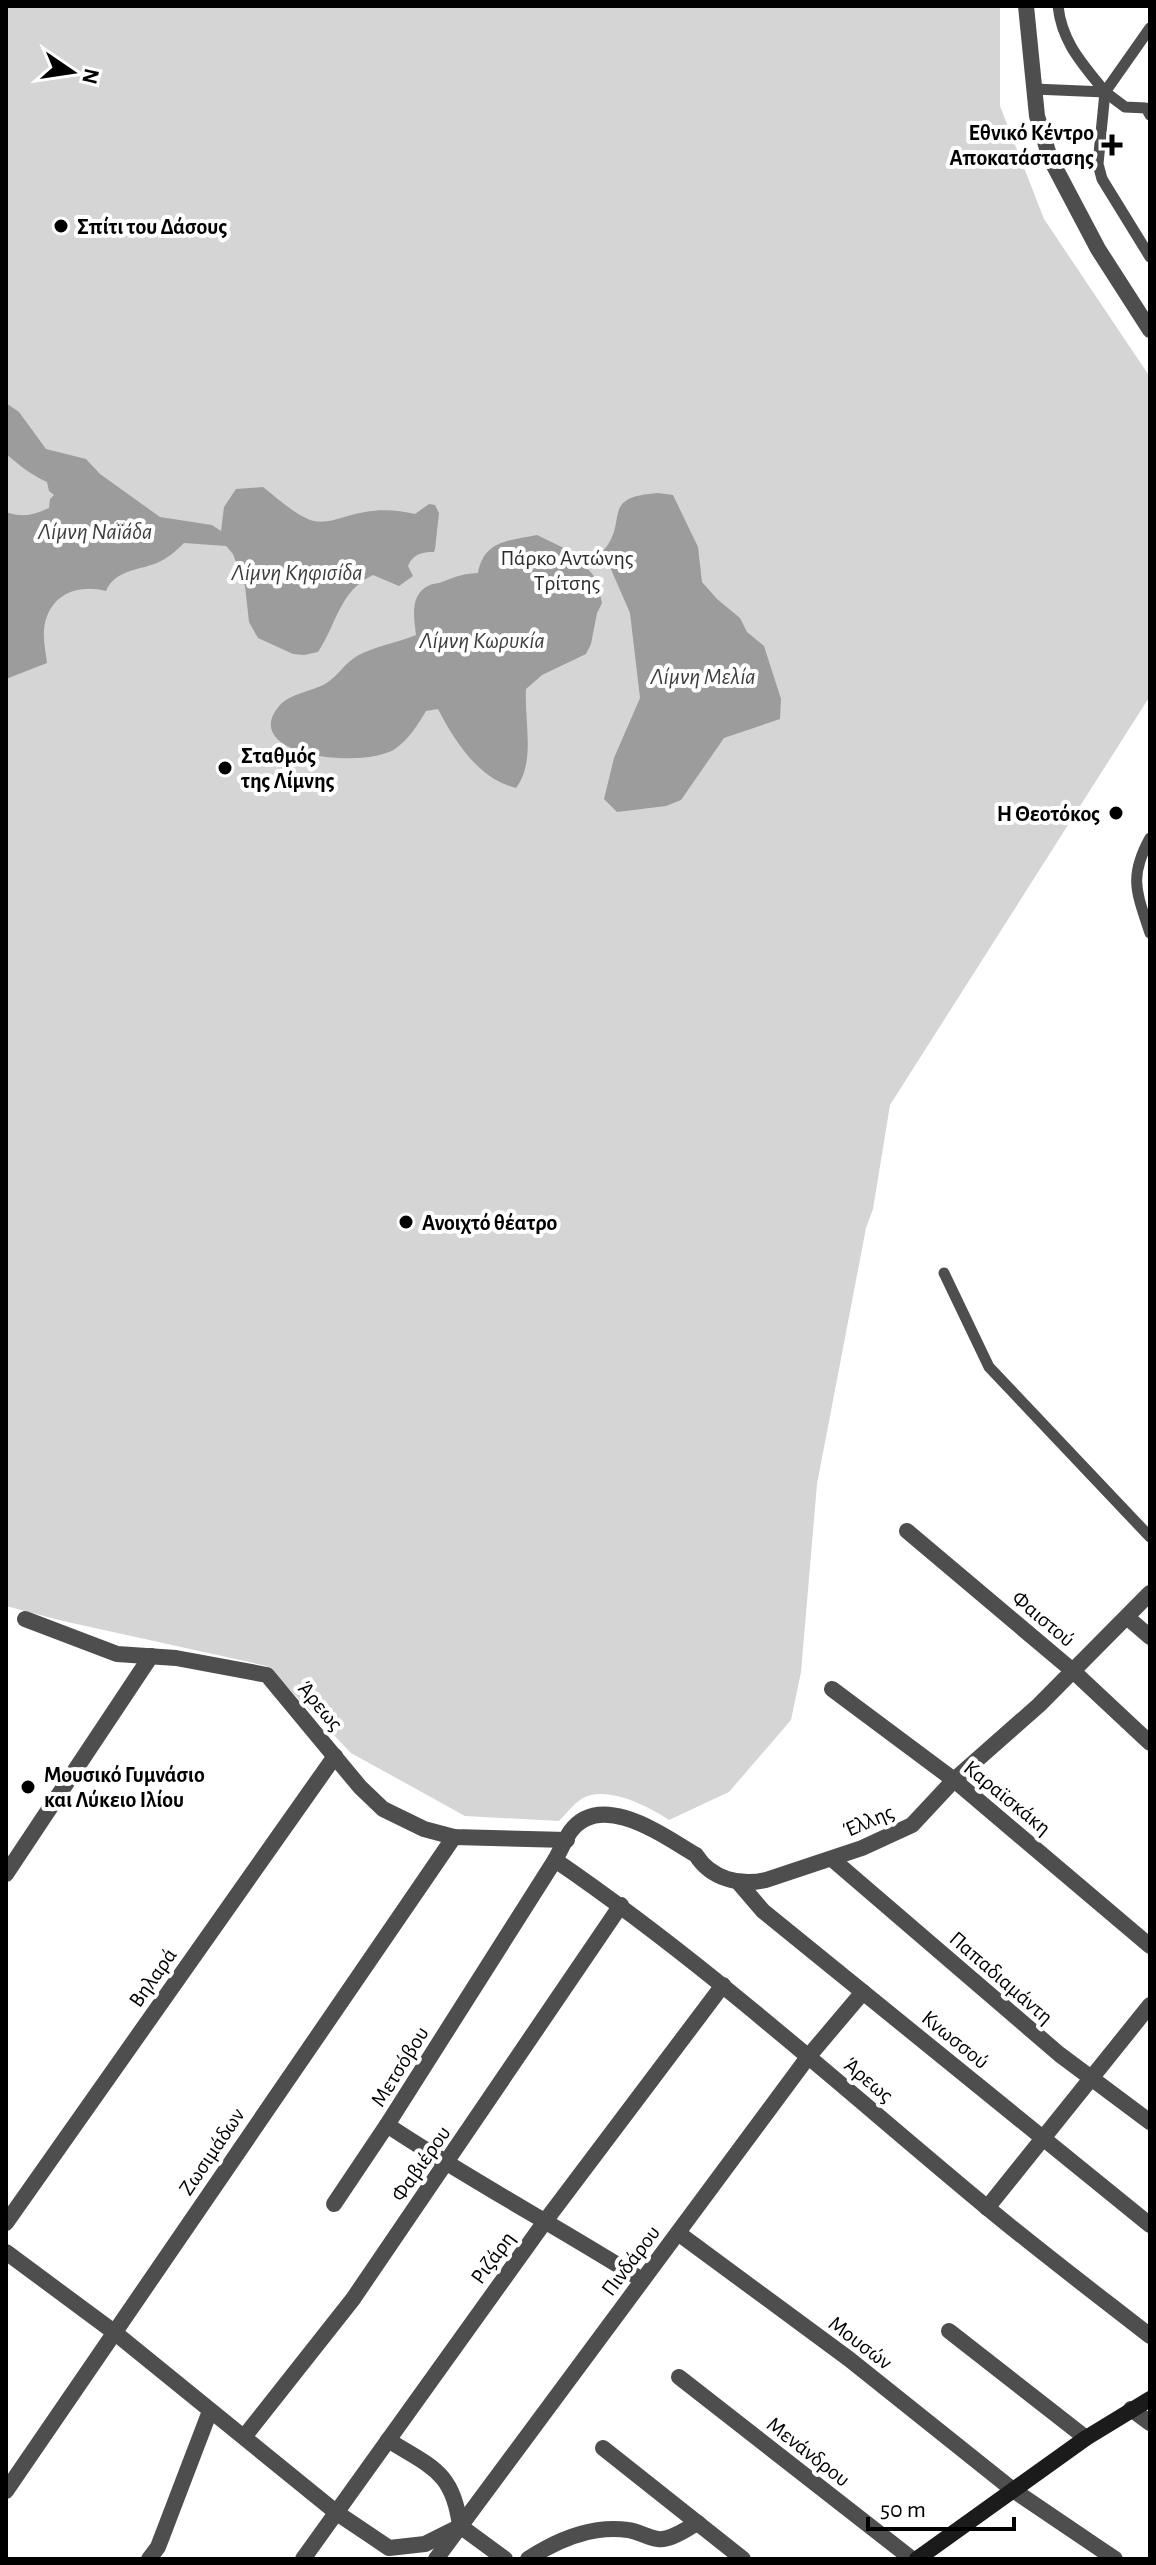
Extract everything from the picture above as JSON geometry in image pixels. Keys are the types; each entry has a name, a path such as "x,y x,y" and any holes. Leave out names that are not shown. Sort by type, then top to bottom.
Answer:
{"street":[{"path":"1026,6 1037,116 1050,158 1098,249 1150,330"},
{"name":"Φαιστού","path":"907,1531 1073,1671 1150,1743"},
{"name":"Έλλης","path":"739,1883 766,1880 832,1859 912,1825 954,1780 1032,1711 1150,1593"},
{"path":"1128,1618 1150,1637"},
{"name":"Άρεως","path":"25,1619 103,1651 194,1660 267,1675 383,1809 424,1829 454,1837 567,1840"},
{"path":"6,1874 151,1656"},
{"name":"Καραϊσκάκη","path":"832,1689 954,1780 1150,1946"},
{"name":"Βηλαρά","path":"6,2223 335,1756"},
{"path":"555,1860 578,1824 608,1814 642,1822 696,1855 711,1870 739,1883"},
{"name":"Ζωσιμάδων","path":"6,2491 454,1837"},
{"name":"Παπαδιαμάντη","path":"832,1859 998,2004 1150,2122"},
{"name":"Άρεως","path":"555,1860 621,1905 723,1985 987,2208 1150,2336"},
{"name":"Μετσόβου","path":"555,1860 387,2125 446,2164 546,2220 642,2280"},
{"name":"Κνωσσού","path":"739,1883 763,1911 1150,2225"},
{"name":"Φαβιέρου","path":"244,2437 353,2299 621,1905"},
{"name":"Ριζάρη","path":"303,2559 546,2220 723,1985"},
{"name":"Πινδάρου","path":"436,2559 808,2057 863,1992"},
{"path":"987,2208 1150,2005"},
{"path":"334,2204 387,2125"},
{"name":"Μουσών","path":"678,2233 849,2359 1013,2490 1115,2559"},
{"path":"6,2252 114,2332 337,2513 396,2553 425,2544 460,2526"},
{"path":"949,2331 1086,2438"},
{"name":"Μενάνδρου","path":"679,2377 914,2559"},
{"path":"914,2559 1086,2438 1150,2399"},
{"path":"1131,2409 1150,2423"},
{"path":"153,2553 210,2411"},
{"path":"388,2440 447,2481 457,2502 460,2526 505,2559"},
{"path":"603,2448 743,2559"},
{"path":"528,2559 556,2542 580,2534 626,2529 658,2540 698,2523"}],"lane":[{"path":"1058,6 1061,29 1076,55 1105,92 1125,107 1149,110"},
{"path":"1150,28 1105,92 1098,164 1102,179 1150,257"},
{"path":"1034,89 1105,92"},
{"path":"1150,838 1139,861 1135,881 1150,933"},
{"path":"944,1273 989,1367 1150,1537"}],"green space":[{"name":"Πάρκο Αντώνης Τρίτσης","path":"6,6 1000,6 1000,106 1044,219 1150,377 1150,696 890,1105 873,1209 866,1228 817,1484 801,1672 791,1720 729,1792 669,1820 639,1803 603,1794 583,1798 559,1821 465,1816 351,1753 267,1666 6,1606"}],"water":[{"path":"6,403 19,412 46,449 86,459 100,474 160,517 212,525 221,531 224,507 236,489 263,487 297,513 317,521 331,521 377,510 415,514 429,504 435,505 439,513 434,552 415,556 408,566 413,576 399,586 373,575 362,582 346,599 318,652 304,655 293,654 258,638 249,622 245,586 233,554 226,546 184,543 161,561 121,575 106,591 74,591 57,601 46,618 44,630 47,663 6,679 6,512 23,515 38,512 49,508 54,495 49,491 47,482 6,454"},
{"name":"Λίμνη Μελία","path":"640,495 673,495 698,547 702,582 740,618 747,632 764,646 781,699 780,719 724,738 681,800 666,806 617,812 604,799 614,758 640,698 630,613 603,551 615,530 621,505"},
{"name":"Λίμνη Κωρυκία","path":"537,535 576,554 597,580 602,603 586,654 542,675 526,689 526,766 516,788 491,776 470,758 438,709 426,711 404,741 395,749 379,755 357,758 309,754 288,746 275,736 271,722 284,701 325,684 357,656 416,635 414,607 423,589 478,573 481,562 492,548"}],"place":[{"name":"Εθνικό Κέντρο Αποκατάστασης","path":"1112,145"},
{"name":"Σπίτι του Δάσους","path":"61,226"},
{"name":"Σταθμός της Λίμνης","path":"225,768"},
{"name":"Η Θεοτόκος","path":"1116,813"},
{"name":"Ανοιχτό θέατρο","path":"406,1222"},
{"name":"Μουσικό Γυμνάσιο και Λύκειο Ιλίου","path":"28,1787"}],"water label":[{"name":"Λίμνη Ναϊάδα","path":"95,531"},
{"name":"Λίμνη Κηφισίδα","path":"297,572"}]}
